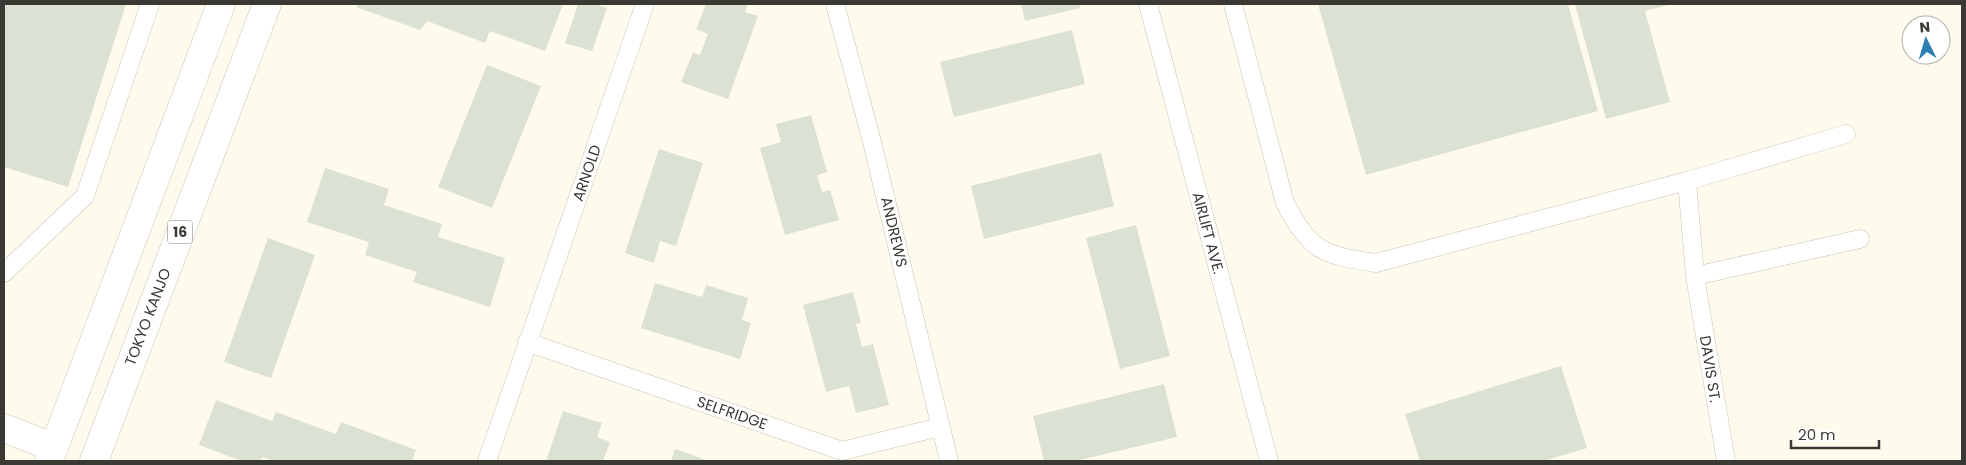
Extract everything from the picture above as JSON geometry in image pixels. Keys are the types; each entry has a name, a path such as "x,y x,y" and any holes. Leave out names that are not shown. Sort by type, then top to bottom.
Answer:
{"main road":[{"path":"4,428 51,454 221,4"},
{"name":"TOKYO KANJO","path":"94,461 266,4"}],"lane":[{"path":"4,273 85,196 150,4"},
{"name":"ARNOLD","path":"487,461 645,4"},
{"name":"ANDREWS","path":"835,4 871,138 949,461"},
{"name":"AIRLIFT AVE.","path":"1148,4 1269,461"},
{"path":"1233,4 1285,203 1298,227 1318,249 1344,258 1376,263 1687,181 1846,134"},
{"name":"DAVIS ST.","path":"1687,181 1695,276 1726,461"},
{"path":"1695,276 1860,239"},
{"name":"SELFRIDGE","path":"527,342 842,451 940,427"}],"building":[{"path":"4,4 126,4 68,187 4,167"},
{"path":"358,4 563,4 545,51 490,31 485,43 427,21 420,30 356,7"},
{"path":"578,4 594,4 607,8 592,51 565,43"},
{"path":"706,4 748,4 745,12 758,16 728,99 681,82 693,52 700,55 708,34 696,29"},
{"path":"1021,4 1079,4 1080,8 1025,21"},
{"path":"1318,4 1568,4 1598,111 1366,175"},
{"path":"1575,4 1672,4 1645,11 1670,102 1606,119"},
{"path":"1072,30 1085,84 954,117 940,62"},
{"path":"487,65 541,86 492,208 438,187"},
{"path":"811,115 827,172 817,175 822,192 830,190 839,220 785,235 760,148 781,142 776,124"},
{"path":"659,149 703,163 676,246 660,241 654,263 625,253"},
{"path":"1101,153 1114,206 984,239 971,186"},
{"path":"325,168 389,189 384,205 442,224 438,237 505,258 490,307 413,282 417,272 365,255 369,242 307,222"},
{"path":"1136,225 1170,356 1120,369 1086,238"},
{"path":"268,238 315,255 271,378 224,362"},
{"path":"655,283 702,297 706,285 748,298 742,320 751,323 740,359 641,328"},
{"path":"853,292 861,323 856,324 862,347 873,344 889,405 856,413 849,386 826,392 803,305"},
{"path":"1561,366 1587,448 1544,461 1420,461 1405,414"},
{"path":"1164,384 1177,437 1076,461 1044,461 1033,416"},
{"path":"216,400 272,421 276,412 336,434 341,422 416,450 412,461 273,461 262,457 260,461 242,461 199,445"},
{"path":"563,411 602,423 597,437 610,442 603,461 546,461"},
{"path":"675,449 709,461 671,461"}]}
